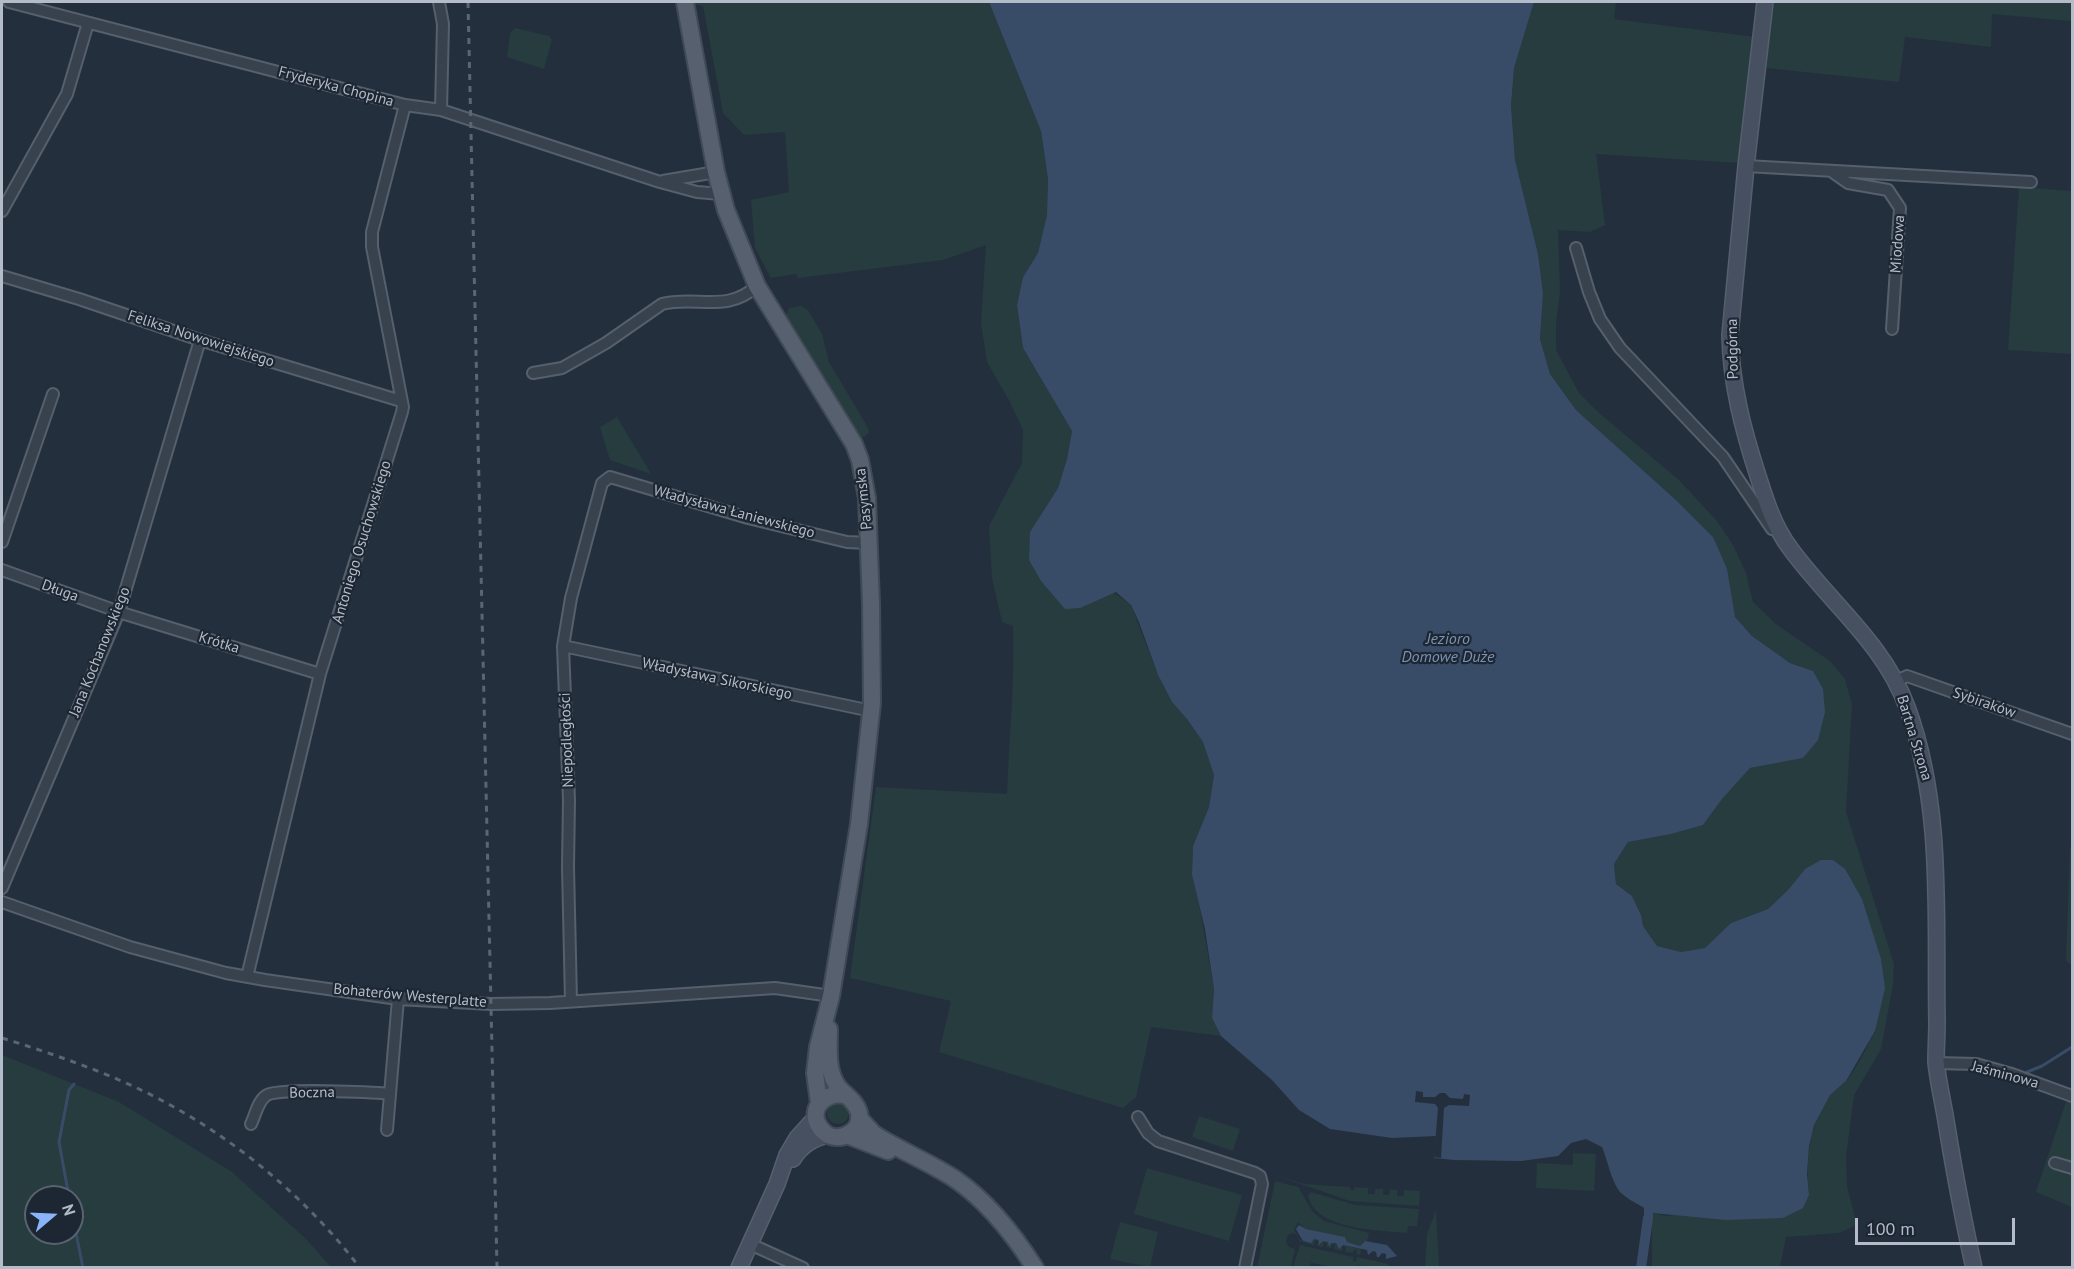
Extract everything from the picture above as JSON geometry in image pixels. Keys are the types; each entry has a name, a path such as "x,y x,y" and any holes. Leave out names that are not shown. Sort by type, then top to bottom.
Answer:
{"main road":[{"name":"Pasymska","path":"685,2 716,172 721,194 741,251 757,286 848,431 856,449 866,491 869,543 871,709 861,812 831,996 818,1047 815,1073 818,1110"},
{"name":"Pasymska","path":"831,996 830,1071 845,1095"},
{"path":"859,1118 856,1126 847,1135 841,1137 828,1135 823,1131 818,1110 824,1098 833,1094 845,1095 854,1102 859,1118 874,1134 953,1178 985,1204 1035,1268"},
{"path":"847,1135 931,1166"}],"street":[{"name":"Fryderyka Chopina","path":"9,2 405,105 441,110 660,182 697,192 721,194"},
{"path":"439,2 442,24 441,110"},
{"name":"Podgórna","path":"1765,2 1746,165 1730,335 1734,388 1747,440 1777,527"},
{"path":"2,211 67,94 88,23"},
{"name":"Antoniego Osuchowskiego","path":"247,977 320,674 402,412 372,247 372,232 405,105"},
{"path":"1746,165 2031,182"},
{"name":"Miodowa","path":"1830,171 1848,183 1888,190 1900,208 1892,328"},
{"name":"Fryderyka Chopina","path":"660,182 716,172"},
{"name":"Bartna Strona","path":"1576,248 1600,319 1620,348 1723,457 1772,529 1777,527 1790,549 1886,663 1907,707 1925,763 1930,793 1936,902 1936,1064 1959,1201 1974,1268"},
{"name":"Feliksa Nowowiejskiego","path":"2,276 200,340 401,401"},
{"path":"533,373 562,368 606,343 662,304 672,301 706,303 736,299 744,297 757,286"},
{"name":"Jana Kochanowskiego","path":"2,888 119,612 200,340"},
{"path":"2,542 53,394"},
{"name":"Władysława Łaniewskiego","path":"602,483 610,477 748,518 847,542 869,543"},
{"name":"Niepodległości","path":"571,1001 569,800 563,646 571,598 602,483"},
{"name":"Długa","path":"2,570 119,612"},
{"name":"Krótka","path":"119,612 320,674"},
{"name":"Władysława Sikorskiego","path":"563,646 713,679 871,709"},
{"name":"Sybiraków","path":"1896,681 1907,676 2073,734"},
{"name":"Bohaterów Westerplatte","path":"2,902 129,947 247,977 398,999 550,1004 775,988 831,996"},
{"path":"387,1130 398,999"},
{"name":"Jaśminowa","path":"1936,1064 1976,1064 2073,1096"},
{"name":"Boczna","path":"251,1124 262,1100 272,1094 306,1092 390,1094"},
{"path":"740,1268 777,1184 787,1155 818,1110"},
{"path":"1138,1117 1148,1134 1158,1142 1260,1176 1262,1184 1245,1268"},
{"path":"777,1184 803,1146 828,1135"},
{"path":"2055,1163 2073,1168"},
{"path":"750,1244 803,1268"}],"green space":[{"path":"695,2 989,2 1041,131 1048,179 1047,215 1038,253 1023,277 1017,305 1023,348 1072,431 1067,459 1058,488 1030,532 1131,605 1158,675 1172,702 1203,742 1214,775 1209,807 1193,846 1192,875 1214,989 1212,1018 1221,1036 1151,1027 1136,1097 1123,1108 939,1052 951,1001 850,978 876,787 1007,794 1013,689 1013,626 1002,622 992,578 989,526 1022,463 1023,430 987,362 981,323 986,245 943,260 798,278 796,274 771,278 755,248 751,200 789,192 785,132 744,135 723,113 703,6 695,5"},
{"path":"1534,2 1616,2 1614,19 1755,37 1740,163 1596,154 1605,225 1590,232 1558,230 1560,292 1556,323 1556,350 1579,393 1598,412 1679,480 1717,521 1733,545 1746,573 1753,602 1777,625 1830,661 1845,679 1852,705 1846,812 1894,964 1893,985 1881,1049 1854,1095 1846,1157 1847,1186 1857,1225 1839,1233 1786,1237 1780,1267 1652,1267 1652,1213 1667,1216 1809,1195 1808,1156 1817,1119 1829,1096 1851,1075 1875,1032 1805,869 1768,909 1731,923 1705,948 1681,952 1657,946 1643,926 1641,915 1632,896 1616,884 1614,864 1628,842 1703,825 1722,799 1750,768 1803,758 1812,746 1822,725 1822,707 1813,671 1790,663 1752,636 1735,617 1713,537 1677,501 1576,410 1550,374 1540,339 1543,293 1538,254 1515,160 1511,106 1514,68"},
{"path":"1773,2 2072,2 2072,21 1992,14 1991,47 1905,37 1899,82 1766,68"},
{"path":"515,28 549,36 552,40 544,69 507,57 510,33"},
{"path":"2019,187 2072,191 2072,354 2008,350"},
{"path":"801,306 808,310 822,334 829,362 867,426 869,432 864,437 861,437 785,317 789,308"},
{"path":"617,417 651,474 610,460 600,427"},
{"path":"2070,847 2072,848 2072,965 2066,961"},
{"path":"2,1055 119,1102 232,1172 306,1239 331,1267 2,1267"},
{"path":"2072,1084 2072,1207 2036,1192"},
{"path":"838,1102 846,1105 849,1113 846,1121 838,1124 830,1121 827,1113 830,1105"},
{"path":"1199,1116 1240,1129 1233,1151 1192,1137"},
{"path":"1573,1153 1596,1154 1594,1191 1536,1188 1537,1163 1573,1165"},
{"path":"1147,1168 1242,1195 1229,1241 1134,1214"},
{"path":"1277,1176 1304,1184 1350,1187 1350,1190 1354,1190 1354,1187 1368,1188 1368,1194 1375,1194 1375,1189 1383,1189 1383,1195 1389,1195 1390,1189 1397,1190 1397,1196 1404,1196 1404,1190 1420,1191 1419,1206 1350,1201"},
{"path":"1275,1181 1298,1187 1313,1212 1324,1221 1369,1233 1367,1241 1360,1246 1347,1242 1345,1237 1306,1229 1298,1222 1294,1230 1297,1235 1292,1233 1288,1235 1286,1242 1289,1247 1295,1249 1291,1267 1257,1268"},
{"path":"1311,1192 1355,1205 1419,1209 1417,1226 1408,1226 1407,1233 1365,1229 1335,1222 1322,1216 1313,1207 1308,1196"},
{"path":"1436,1210 1439,1267 1425,1267 1427,1234"},
{"path":"1120,1222 1158,1232 1150,1267 1110,1259"},
{"path":"1298,1237 1302,1242 1311,1243 1314,1239 1319,1240 1320,1245 1323,1241 1328,1242 1329,1247 1331,1242 1336,1244 1339,1249 1342,1245 1361,1249 1360,1255 1356,1254 1357,1250 1353,1253 1345,1252 1346,1247 1343,1246 1342,1251 1334,1249 1335,1245 1332,1244 1331,1248 1326,1247 1327,1243 1324,1242 1323,1247 1317,1246 1318,1241 1315,1240 1314,1245 1300,1242"},
{"path":"1300,1245 1353,1257 1353,1261 1356,1262 1357,1257 1389,1264 1388,1267 1358,1265 1357,1267 1334,1267 1311,1263 1309,1267 1293,1267"}],"water":[{"name":"Jezioro Domowe Duże","path":"989,2 1534,2 1514,68 1511,106 1515,160 1538,254 1543,293 1540,339 1550,374 1576,410 1677,501 1713,537 1727,569 1735,617 1752,636 1790,663 1813,671 1823,689 1825,712 1818,740 1803,758 1750,768 1722,799 1703,825 1628,842 1614,864 1616,884 1632,896 1641,915 1643,926 1657,946 1681,952 1705,948 1731,923 1768,909 1805,869 1821,860 1833,860 1845,869 1862,899 1881,959 1885,988 1875,1031 1846,1081 1830,1095 1814,1125 1809,1146 1807,1174 1809,1195 1803,1208 1783,1218 1726,1220 1653,1213 1653,1218 1644,1217 1644,1208 1625,1196 1617,1187 1602,1147 1586,1139 1571,1143 1558,1156 1521,1161 1454,1160 1434,1158 1436,1136 1392,1138 1330,1129 1299,1110 1272,1080 1221,1036 1212,1018 1214,989 1205,929 1192,875 1193,846 1209,807 1214,775 1203,742 1172,702 1158,675 1131,605 1116,592 1080,608 1065,609 1041,581 1029,560 1030,532 1058,488 1067,459 1072,431 1023,348 1017,305 1023,277 1038,253 1047,215 1048,179 1041,131"},
{"path":"1299,1225 1306,1229 1345,1237 1347,1242 1360,1246 1365,1241 1387,1245 1397,1256 1386,1259 1386,1254 1382,1253 1377,1257 1376,1252 1373,1251 1368,1255 1367,1250 1343,1245 1339,1249 1336,1243 1331,1243 1329,1247 1328,1242 1323,1241 1319,1245 1319,1240 1314,1239 1311,1243 1303,1241 1296,1229"}],"pier":[{"path":"1416,1091 1423,1092 1423,1097 1435,1097 1440,1093 1445,1093 1450,1098 1463,1099 1464,1094 1470,1095 1469,1106 1449,1105 1444,1108 1441,1158 1434,1157 1438,1108 1435,1104 1415,1102"}],"waterway":[{"path":"2027,1072 2042,1066 2072,1047"},
{"path":"67,1185 59,1142 69,1090 74,1084"},
{"path":"1641,1268 1648,1218"},
{"path":"78,1245 83,1268"}],"railway":[{"path":"468,2 497,1268"},
{"path":"2,1038 111,1076 159,1099 224,1138 283,1185 311,1211 360,1268"}]}
